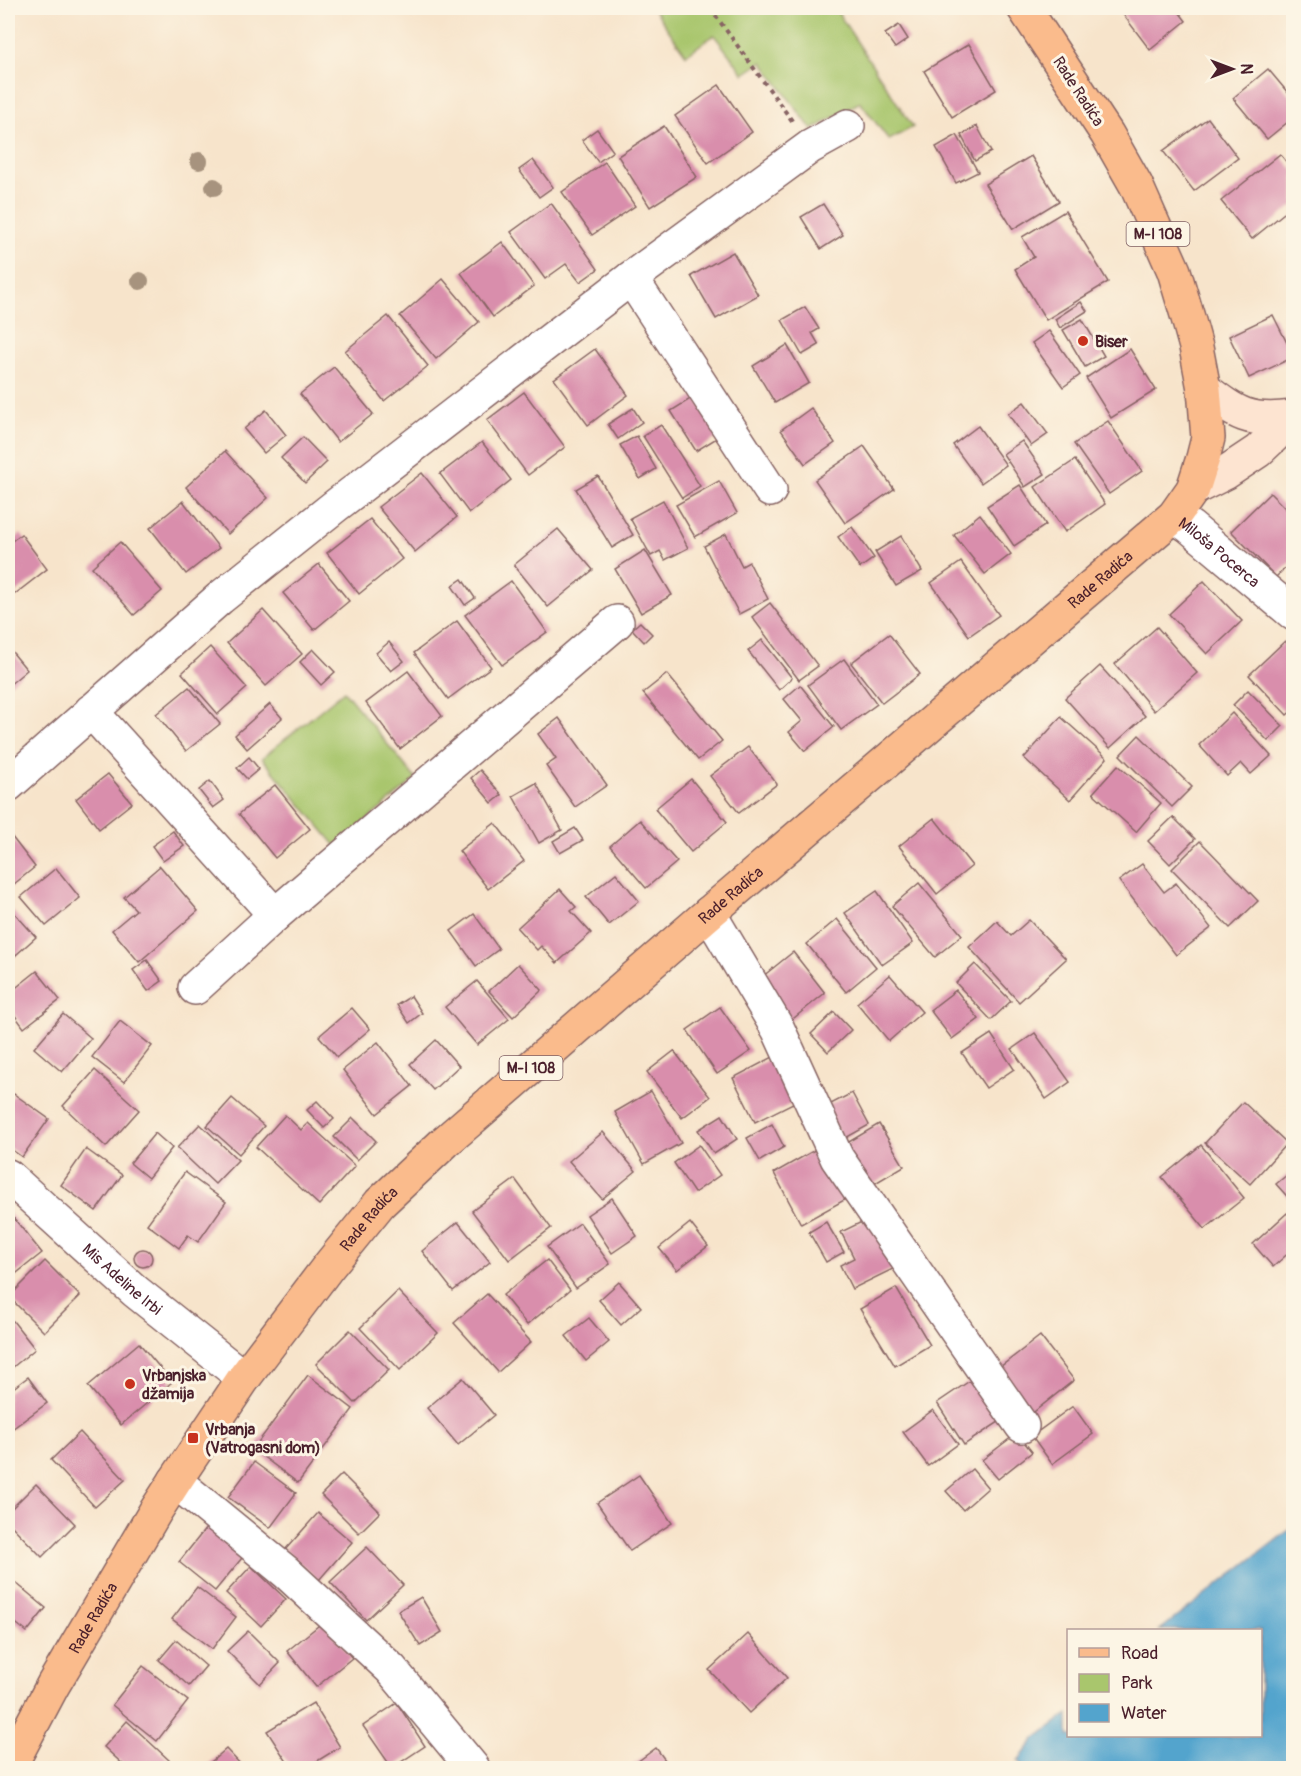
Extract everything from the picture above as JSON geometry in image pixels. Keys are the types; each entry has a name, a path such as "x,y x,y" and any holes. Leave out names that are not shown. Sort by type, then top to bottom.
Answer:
{"main road":[{"name":"Rade Radića","path":"9,1768 53,1685 175,1481 244,1378 380,1203 446,1142 709,913 1174,516 1193,489 1208,438 1204,389 1196,347 1174,271 1136,184 1107,134 1024,8"}],"street":[{"path":"8,785 220,598 334,507 631,278 810,147 848,126"},
{"path":"631,278 770,490"},
{"path":"1204,389 1230,409 1253,418 1270,420 1293,417"},
{"path":"1193,489 1225,473 1258,451 1293,417"},
{"name":"Miloša Pocerca","path":"1174,516 1293,614"},
{"path":"195,988 275,915 617,622"},
{"path":"92,711 275,915"},
{"path":"709,913 777,1029 837,1158 1022,1426"},
{"name":"Mis Adeline Irbi","path":"8,1176 135,1291 244,1378"},
{"path":"175,1481 286,1572 391,1669 473,1768"}],"path":[{"path":"710,8 810,147"}],"green space":[{"path":"653,8 846,8 838,13 913,127 889,140 860,102 812,130 762,62 744,74 714,35 686,55"},
{"path":"344,691 416,779 336,846 262,758"}],"water":[{"path":"1293,1527 1293,1768 1024,1768 1018,1761 1036,1738 1067,1715 1067,1737 1262,1737 1262,1629 1161,1629"}],"building":[{"path":"1129,8 1176,8 1186,21 1150,50 1122,13"},
{"path":"899,25 908,39 895,48 885,34"},
{"path":"969,44 996,90 952,117 924,71"},
{"path":"1268,69 1294,100 1294,117 1267,139 1233,98"},
{"path":"719,85 752,132 708,163 675,116"},
{"path":"1208,118 1238,158 1194,191 1163,151"},
{"path":"664,126 697,177 650,207 618,156"},
{"path":"977,126 991,152 975,161 961,135"},
{"path":"597,129 613,151 598,162 582,140"},
{"path":"957,135 978,172 956,183 936,147"},
{"path":"1280,154 1294,171 1294,205 1252,239 1221,201"},
{"path":"1031,156 1059,201 1013,229 985,184"},
{"path":"533,160 553,187 539,197 519,170"},
{"path":"605,162 635,206 592,235 562,192"},
{"path":"551,203 598,269 580,282 566,264 545,279 511,232"},
{"path":"823,204 843,235 821,249 801,217"},
{"path":"1065,211 1108,282 1046,320 1015,269 1034,257 1022,237"},
{"path":"502,242 534,286 493,317 461,273"},
{"path":"733,252 758,295 716,319 691,276"},
{"path":"443,279 479,322 436,359 400,316"},
{"path":"1081,302 1087,311 1060,328 1055,319"},
{"path":"805,307 819,329 812,333 819,345 802,355 782,320"},
{"path":"1273,315 1294,357 1249,378 1229,336"},
{"path":"388,316 428,366 384,401 345,351"},
{"path":"1082,319 1104,356 1085,367 1063,330"},
{"path":"1049,331 1080,375 1063,387 1032,343"},
{"path":"787,345 809,383 775,403 753,366"},
{"path":"595,349 628,395 588,425 554,379"},
{"path":"1130,349 1156,390 1111,418 1086,378"},
{"path":"334,367 373,414 338,442 300,394"},
{"path":"524,392 565,447 528,475 487,420"},
{"path":"695,396 720,436 696,451 671,411"},
{"path":"1024,402 1048,434 1031,446 1008,414"},
{"path":"633,408 642,422 618,439 608,424"},
{"path":"811,408 835,443 805,464 781,430"},
{"path":"266,410 286,435 264,453 244,429"},
{"path":"1108,421 1142,471 1109,494 1074,444"},
{"path":"661,425 700,486 682,498 643,436"},
{"path":"978,426 1006,465 981,483 953,445"},
{"path":"637,436 656,469 640,479 620,445"},
{"path":"303,437 327,462 305,483 281,458"},
{"path":"1022,441 1045,474 1025,487 1003,454"},
{"path":"482,442 511,480 469,513 440,474"},
{"path":"864,446 894,489 845,523 815,480"},
{"path":"225,451 268,498 228,534 186,487"},
{"path":"1075,460 1105,504 1065,532 1035,487"},
{"path":"422,473 457,517 415,552 378,507"},
{"path":"598,476 633,535 612,548 576,489"},
{"path":"719,481 737,513 695,537 676,505"},
{"path":"1020,485 1046,525 1014,546 987,506"},
{"path":"1270,493 1294,517 1294,559 1276,577 1231,531"},
{"path":"663,500 688,548 665,560 660,551 651,556 630,518"},
{"path":"183,501 219,548 186,574 150,528"},
{"path":"980,514 1011,554 985,574 954,535"},
{"path":"370,519 402,559 359,594 327,553"},
{"path":"852,527 874,558 860,568 838,537"},
{"path":"558,529 593,570 548,607 514,565"},
{"path":"21,534 47,569 15,594 8,585 8,544"},
{"path":"726,534 742,566 749,562 768,599 739,614 704,546"},
{"path":"901,536 922,571 896,586 875,552"},
{"path":"120,542 162,591 134,615 92,567"},
{"path":"645,550 672,595 641,613 615,569"},
{"path":"961,562 999,615 969,636 931,583"},
{"path":"319,564 349,601 314,630 283,593"},
{"path":"462,579 475,598 465,605 452,586"},
{"path":"511,581 547,632 502,665 465,615"},
{"path":"1204,581 1242,621 1207,654 1169,614"},
{"path":"770,603 818,666 799,680 752,617"},
{"path":"263,610 302,654 266,686 227,643"},
{"path":"457,621 491,667 448,699 414,653"},
{"path":"640,622 652,634 644,642 632,629"},
{"path":"1157,627 1197,673 1154,711 1115,664"},
{"path":"889,634 920,674 882,703 851,663"},
{"path":"762,640 792,678 779,690 748,651"},
{"path":"1285,641 1294,650 1294,709 1287,715 1249,675"},
{"path":"389,642 404,661 391,671 376,653"},
{"path":"8,647 27,670 8,686"},
{"path":"210,647 247,688 218,714 182,673"},
{"path":"313,649 335,672 321,685 300,662"},
{"path":"844,659 877,704 841,730 808,685"},
{"path":"1100,666 1145,716 1110,748 1065,698"},
{"path":"408,671 442,716 400,749 366,703"},
{"path":"667,674 722,741 698,760 643,693"},
{"path":"800,685 834,727 805,751 789,732 802,721 784,699"},
{"path":"189,687 220,724 186,751 156,714"},
{"path":"1248,690 1283,726 1268,741 1233,705"},
{"path":"270,704 282,718 247,749 235,735"},
{"path":"1232,713 1271,756 1251,774 1241,763 1227,776 1199,745"},
{"path":"1061,717 1107,758 1070,800 1024,758"},
{"path":"559,718 607,785 575,807 546,766 556,759 538,734"},
{"path":"1139,735 1192,787 1172,807 1120,755"},
{"path":"748,747 777,784 739,813 710,776"},
{"path":"249,757 259,769 247,779 237,768"},
{"path":"1118,765 1161,803 1136,832 1093,793"},
{"path":"480,770 502,795 492,803 471,778"},
{"path":"108,774 132,803 99,829 76,799"},
{"path":"691,779 727,822 691,852 655,809"},
{"path":"210,781 224,800 213,808 199,790"},
{"path":"536,783 562,830 539,843 513,796"},
{"path":"275,785 310,829 275,858 239,814"},
{"path":"1173,817 1195,839 1170,864 1148,841"},
{"path":"934,818 972,866 937,894 899,846"},
{"path":"640,820 677,862 646,888 610,846"},
{"path":"495,823 524,861 488,889 459,851"},
{"path":"575,828 583,840 560,853 553,841"},
{"path":"173,831 184,846 163,861 152,846"},
{"path":"8,832 35,867 8,889"},
{"path":"1200,841 1258,901 1230,928 1172,869"},
{"path":"1142,864 1164,892 1176,883 1211,928 1176,955 1119,881"},
{"path":"160,866 198,911 139,962 112,930 136,910 124,897"},
{"path":"56,868 80,898 46,926 21,897"},
{"path":"616,873 639,901 609,925 586,897"},
{"path":"919,883 962,935 935,957 892,906"},
{"path":"560,889 576,907 571,911 591,933 557,963 541,946 537,950 517,928"},
{"path":"877,891 913,943 882,965 845,913"},
{"path":"10,908 36,937 8,962 8,911"},
{"path":"474,914 499,949 476,966 451,931"},
{"path":"837,919 876,967 846,992 807,944"},
{"path":"1029,920 1066,959 1019,1002 969,947 997,921 1011,936"},
{"path":"793,952 825,993 789,1022 757,981"},
{"path":"147,960 162,981 148,991 133,970"},
{"path":"518,964 542,990 513,1017 489,991"},
{"path":"975,964 1011,1001 991,1020 956,983"},
{"path":"37,971 60,1000 24,1028 8,1006 8,994"},
{"path":"890,975 922,1012 889,1041 857,1003"},
{"path":"477,981 509,1019 477,1045 445,1007"},
{"path":"956,990 979,1019 952,1039 930,1010"},
{"path":"411,996 422,1013 409,1023 397,1005"},
{"path":"720,1007 751,1051 717,1074 687,1030"},
{"path":"352,1008 370,1029 337,1057 319,1036"},
{"path":"834,1012 851,1030 828,1052 811,1034"},
{"path":"63,1014 91,1038 62,1072 34,1048"},
{"path":"120,1021 152,1046 124,1082 92,1057"},
{"path":"1035,1033 1070,1082 1046,1099 1012,1049"},
{"path":"991,1034 1014,1069 986,1088 962,1053"},
{"path":"436,1040 459,1066 433,1090 410,1064"},
{"path":"378,1042 412,1086 377,1114 343,1070"},
{"path":"674,1051 710,1097 682,1118 647,1072"},
{"path":"775,1056 797,1101 755,1122 733,1078"},
{"path":"95,1070 139,1110 106,1147 63,1106"},
{"path":"651,1091 681,1143 644,1164 615,1112"},
{"path":"852,1093 869,1125 842,1140 825,1107"},
{"path":"14,1094 49,1119 22,1157 8,1147 8,1102"},
{"path":"232,1098 264,1126 239,1154 207,1126"},
{"path":"317,1101 334,1119 324,1128 307,1110"},
{"path":"1243,1102 1287,1143 1250,1184 1205,1143"},
{"path":"285,1115 301,1130 308,1123 355,1166 319,1205 256,1147"},
{"path":"722,1115 737,1139 714,1154 698,1130"},
{"path":"353,1118 376,1141 357,1160 334,1137"},
{"path":"200,1124 238,1160 215,1184 177,1148"},
{"path":"772,1124 784,1147 760,1161 747,1138"},
{"path":"879,1124 904,1166 867,1188 842,1146"},
{"path":"603,1132 636,1171 602,1199 569,1161"},
{"path":"155,1133 172,1148 148,1178 130,1163"},
{"path":"699,1145 720,1175 694,1193 674,1163"},
{"path":"1201,1145 1244,1198 1205,1229 1162,1177"},
{"path":"820,1147 848,1198 801,1224 774,1173"},
{"path":"86,1149 122,1175 96,1211 61,1185"},
{"path":"1294,1169 1294,1204 1276,1184"},
{"path":"185,1172 226,1202 198,1242 188,1235 179,1248 147,1224"},
{"path":"515,1179 551,1228 509,1260 472,1211"},
{"path":"612,1198 637,1236 612,1253 587,1215"},
{"path":"8,1211 42,1253 8,1280"},
{"path":"1287,1213 1294,1221 1294,1248 1273,1267 1253,1244"},
{"path":"872,1217 897,1267 852,1289 840,1265 854,1258 841,1232"},
{"path":"458,1222 490,1262 453,1291 422,1251"},
{"path":"826,1222 844,1252 826,1262 809,1232"},
{"path":"580,1223 610,1264 576,1288 547,1247"},
{"path":"690,1223 708,1246 677,1270 659,1248"},
{"path":"143,1249 149,1252 152,1258 149,1264 143,1267 137,1264 134,1258 137,1252"},
{"path":"547,1260 570,1290 527,1325 503,1295"},
{"path":"45,1261 80,1296 44,1332 9,1297"},
{"path":"619,1282 641,1307 621,1325 599,1300"},
{"path":"896,1288 930,1345 895,1366 860,1309"},
{"path":"398,1291 438,1333 400,1370 360,1328"},
{"path":"487,1294 531,1342 498,1372 454,1323"},
{"path":"589,1318 609,1342 586,1361 566,1336"},
{"path":"13,1321 35,1349 8,1371 8,1325"},
{"path":"350,1330 389,1370 355,1403 316,1364"},
{"path":"1040,1336 1074,1380 1030,1415 995,1371"},
{"name":"Vrbanjska džamija","path":"139,1343 172,1382 121,1425 88,1386"},
{"path":"308,1375 353,1409 298,1483 253,1449"},
{"path":"28,1377 47,1403 12,1429 8,1424 8,1392"},
{"path":"463,1378 494,1415 458,1445 427,1408"},
{"path":"974,1378 1002,1420 964,1445 937,1403"},
{"path":"1073,1406 1093,1434 1052,1464 1032,1436"},
{"path":"933,1410 958,1444 928,1466 903,1432"},
{"path":"80,1432 125,1480 95,1507 51,1460"},
{"path":"1017,1433 1032,1452 998,1479 982,1460"},
{"path":"254,1462 296,1493 270,1528 228,1497"},
{"path":"972,1469 988,1488 963,1510 946,1491"},
{"path":"342,1474 380,1512 359,1533 321,1495"},
{"path":"639,1475 672,1523 630,1551 597,1503"},
{"path":"36,1484 75,1524 42,1557 8,1522 8,1512"},
{"path":"318,1513 352,1542 319,1580 285,1550"},
{"path":"210,1523 246,1553 215,1591 179,1562"},
{"path":"367,1547 403,1585 366,1620 330,1582"},
{"path":"251,1566 286,1599 261,1626 226,1593"},
{"path":"16,1583 46,1608 27,1632 8,1617 8,1593"},
{"path":"197,1587 236,1617 212,1649 172,1619"},
{"path":"421,1597 442,1632 420,1646 398,1611"},
{"path":"323,1622 352,1658 316,1687 287,1651"},
{"path":"248,1631 280,1663 260,1684 227,1651"},
{"path":"748,1634 787,1678 749,1713 709,1670"},
{"path":"176,1640 206,1666 189,1686 159,1660"},
{"path":"143,1666 188,1701 157,1741 112,1705"},
{"path":"313,1703 340,1747 306,1768 291,1768 267,1731"},
{"path":"397,1703 425,1746 392,1768 363,1726"},
{"path":"127,1721 170,1761 163,1768 127,1768 104,1747"},
{"path":"656,1748 671,1768 629,1768"},
{"path":"226,1749 244,1768 204,1768"}],"place":[{"name":"Biser","path":"1083,341"},
{"name":"Vrbanjska džamija","path":"130,1384"},
{"name":"Vrbanja (Vatrogasni dom)","path":"193,1438"}]}
